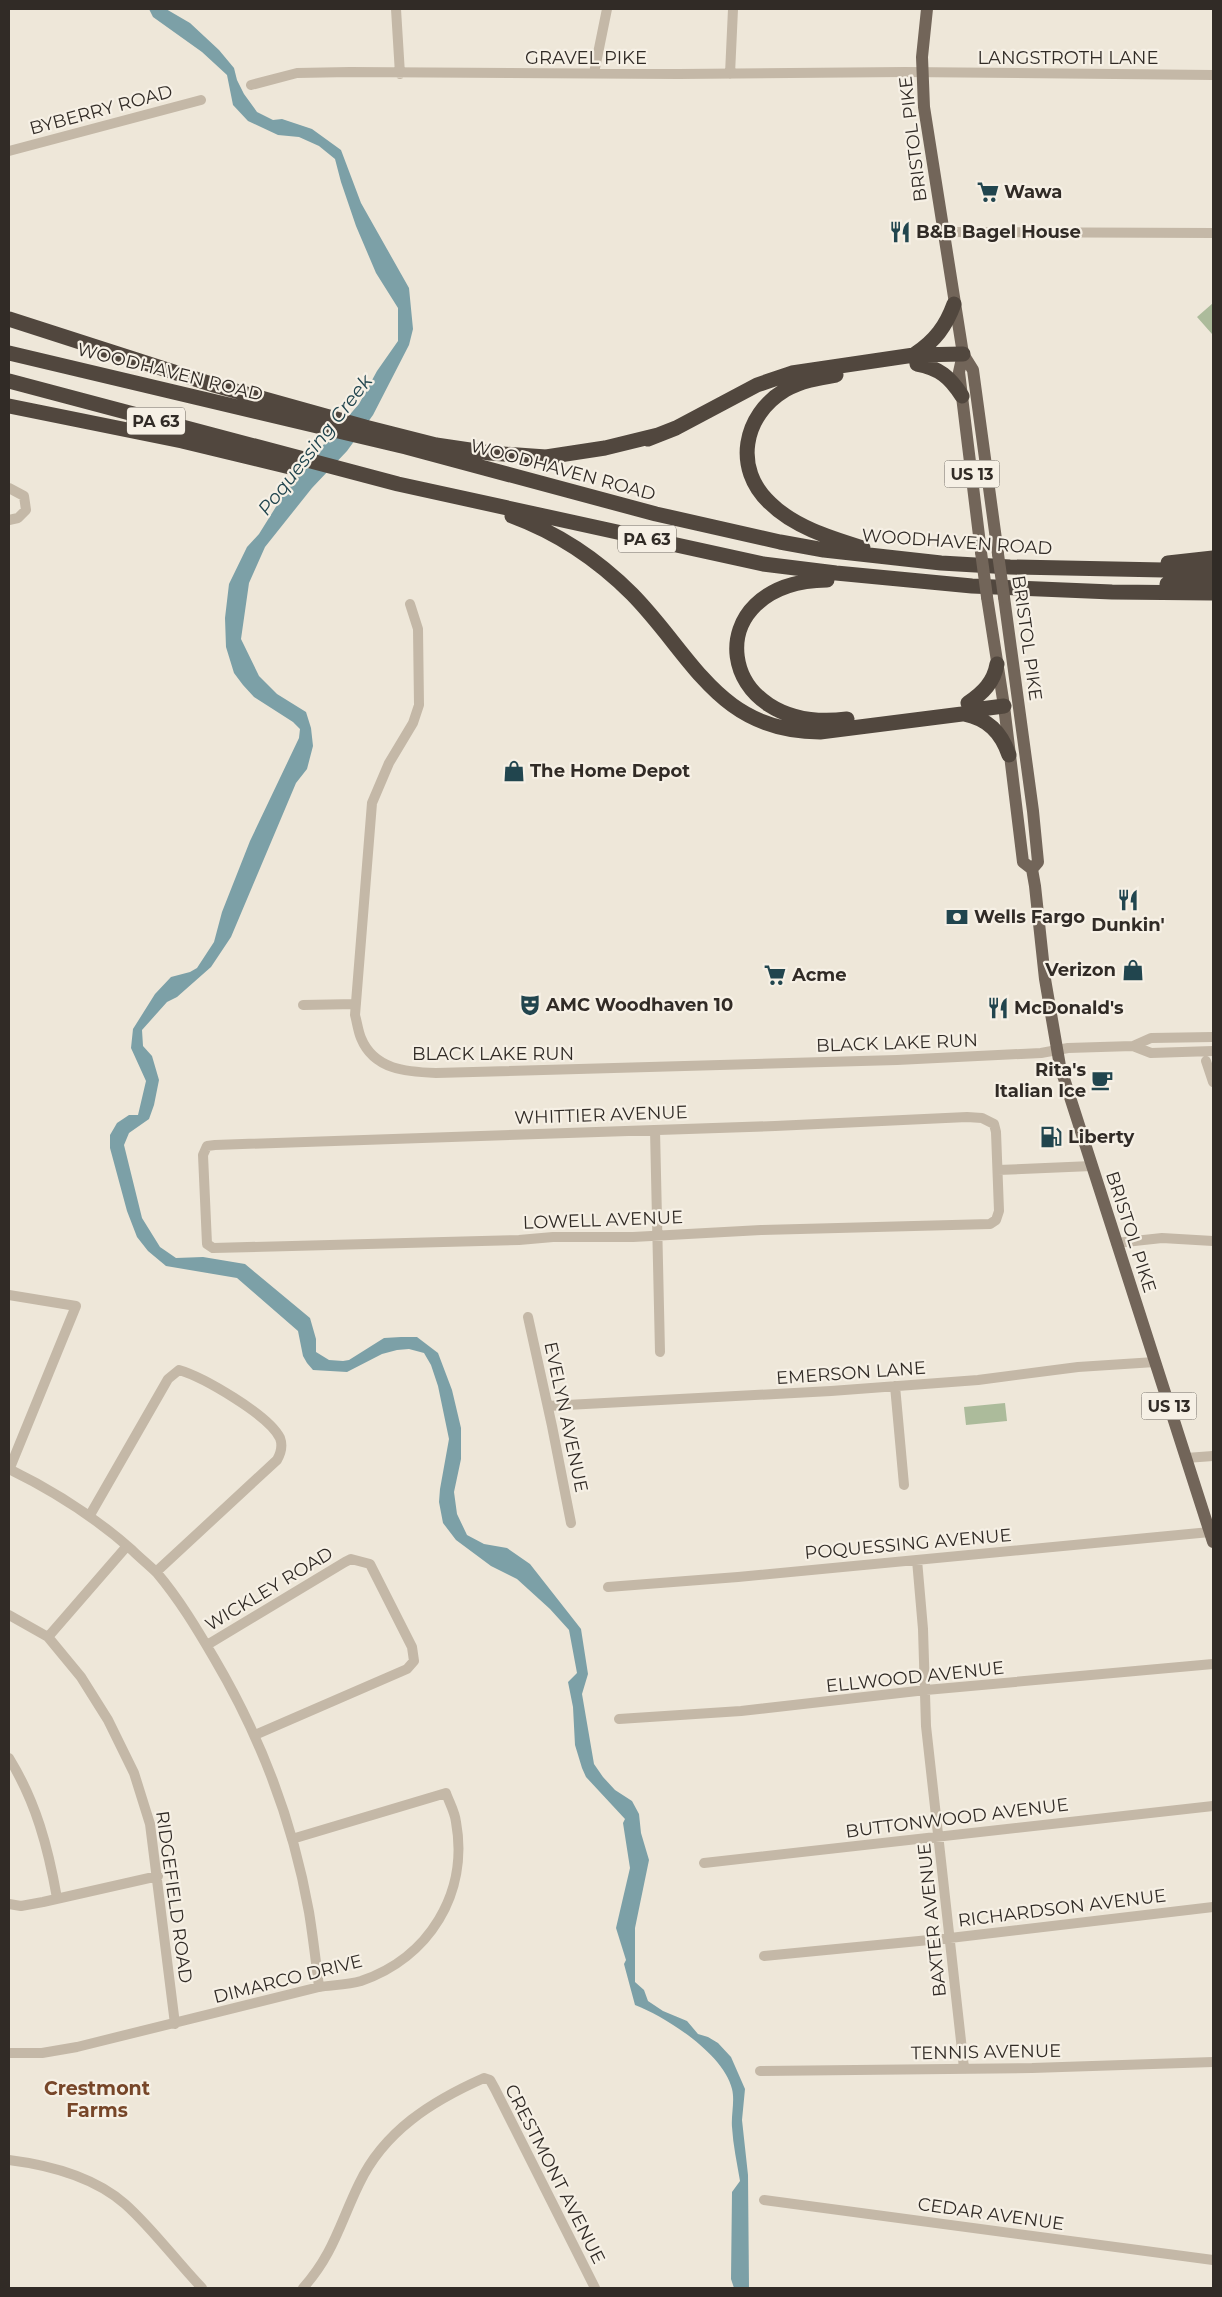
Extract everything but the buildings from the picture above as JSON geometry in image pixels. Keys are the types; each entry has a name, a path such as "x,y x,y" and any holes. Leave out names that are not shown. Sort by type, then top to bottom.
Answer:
{"highway":[{"path":"900,559 834,538 798,523 775,508 763,496 751,476 747,460 747,444 751,428 762,410 780,394 793,386 817,378 915,359 938,335 954,304"},
{"path":"9,319 332,425"},
{"path":"9,343 129,381"},
{"name":"WOODHAVEN ROAD","path":"9,353 332,425 363,433 406,448 707,526 815,548 900,559 1010,567 1116,567"},
{"path":"406,448 503,462 541,463 584,459 608,454 658,435 756,385 779,376 814,368 963,354"},
{"path":"915,359 940,370 951,379 962,396"},
{"name":"PA 63","path":"9,381 333,473 398,484 728,557 800,569 898,579 1048,590"},
{"path":"9,406 301,465"},
{"path":"363,433 490,453 546,457 604,448 658,435"},
{"path":"333,473 484,511 559,542 604,569"},
{"path":"398,484 514,517 558,537 604,569 652,616 720,697 738,710 760,721 796,731 820,732 1009,702"},
{"path":"1116,567 1213,558"},
{"path":"1116,567 1213,571"},
{"path":"898,579 796,582 779,588 759,600 743,622 737,645 740,671 748,686 759,699 774,709 791,716 816,721 965,708 985,689 993,677 997,664"},
{"path":"1048,590 1213,581"},
{"path":"1048,590 1213,594"},
{"path":"965,708 976,718 995,729 1004,740 1009,755"}],"main road":[{"name":"BRISTOL PIKE","path":"927,9 922,73 926,124 963,354 973,370 1004,597 1009,702 1009,755 1023,862 1032,869 1056,1050 1116,1243 1212,1537"},
{"name":"BRISTOL PIKE","path":"963,354 959,372 987,597 997,664 1009,702 1038,862 1032,869"}],"street":[{"path":"396,9 400,74"},
{"path":"594,73 607,9"},
{"path":"730,74 733,9"},
{"name":"GRAVEL PIKE","path":"251,84 297,73 922,73"},
{"name":"LANGSTROTH LANE","path":"922,73 1213,75"},
{"name":"BYBERRY ROAD","path":"9,151 201,100"},
{"path":"942,232 1213,233"},
{"path":"9,488 24,496 26,510 18,518 9,520"},
{"name":"BLACK LAKE RUN","path":"410,604 418,629 419,705 413,723 389,764 372,803 355,1015 361,1038 373,1055 388,1067 409,1072 436,1073 897,1060 1041,1053 1056,1050 1133,1046"},
{"path":"303,1005 356,1004"},
{"path":"1133,1046 1151,1038 1213,1036"},
{"path":"1133,1046 1152,1053 1213,1051"},
{"path":"1206,1061 1213,1082"},
{"name":"WHITTIER AVENUE","path":"212,1248 208,1244 204,1154 207,1146 215,1145 967,1117 994,1124 998,1170"},
{"path":"655,1130 660,1352"},
{"path":"998,1170 1092,1166"},
{"name":"LOWELL AVENUE","path":"212,1248 990,1224 994,1222 999,1210 998,1170"},
{"path":"1116,1243 1162,1238 1213,1240"},
{"path":"9,1295 76,1306 9,1470 48,1489 90,1515 127,1546 156,1572 184,1609 207,1646 232,1688 255,1735 274,1784 292,1839 309,1912 319,1987"},
{"name":"EVELYN AVENUE","path":"528,1317 571,1523"},
{"name":"EMERSON LANE","path":"548,1406 978,1380 1078,1367 1155,1362"},
{"path":"90,1515 168,1379 178,1370 194,1375 232,1396 268,1424 280,1438 282,1450 277,1460 156,1572"},
{"path":"895,1386 904,1485"},
{"path":"1186,1458 1213,1456"},
{"name":"POQUESSING AVENUE","path":"608,1588 1152,1538 1212,1537"},
{"path":"48,1638 127,1546"},
{"name":"WICKLEY ROAD","path":"207,1646 345,1562 351,1559 362,1560 370,1564 412,1647 414,1661 407,1668 399,1672 255,1735"},
{"name":"BAXTER AVENUE","path":"917,1560 926,1690 926,1726 940,1836 964,2068"},
{"name":"RIDGEFIELD ROAD","path":"9,1615 48,1638 81,1677 108,1720 134,1773 150,1824 175,2024"},
{"name":"ELLWOOD AVENUE","path":"619,1719 741,1711 926,1690 1213,1664"},
{"path":"9,1758 33,1805 42,1830 50,1857 57,1898"},
{"name":"DIMARCO DRIVE","path":"9,2052 42,2053 77,2047 319,1987 360,1981 394,1967 420,1945 439,1921 453,1890 459,1851 456,1820 446,1793 292,1839"},
{"name":"BUTTONWOOD AVENUE","path":"704,1863 1213,1806"},
{"path":"9,1904 22,1906 158,1876"},
{"name":"RICHARDSON AVENUE","path":"764,1956 950,1938 1213,1907"},
{"name":"TENNIS AVENUE","path":"760,2071 1032,2068 1213,2062"},
{"name":"CRESTMONT AVENUE","path":"303,2288 326,2258 338,2237 360,2182 378,2153 418,2113 444,2096 484,2078 490,2080 495,2089 594,2288"},
{"path":"9,2160 42,2164 76,2176 107,2191 125,2204 202,2288"},
{"name":"CEDAR AVENUE","path":"764,2200 1213,2260"}],"green space":[{"path":"1213,303 1213,333 1212,334 1197,317"},
{"path":"1005,1403 1007,1421 966,1425 964,1407"}],"water":[{"path":"149,9 166,9 190,23 219,50 234,68 237,80 244,94 257,112 273,120 282,119 312,129 341,150 361,203 409,288 413,329 409,345 373,415 347,451 312,488 265,547 249,583 241,639 259,676 277,694 306,712 311,728 313,746 307,769 296,783 231,937 211,967 177,997 167,1002 142,1030 143,1046 152,1056 159,1080 149,1119 129,1133 124,1145 142,1218 160,1247 176,1258 203,1257 245,1264 310,1318 316,1339 316,1352 329,1360 349,1360 384,1338 417,1337 438,1353 452,1390 461,1428 461,1459 454,1492 457,1514 467,1535 484,1544 507,1548 530,1564 581,1629 588,1674 582,1694 594,1764 615,1790 632,1801 639,1814 641,1833 649,1860 635,1928 635,1982 644,1990 648,2001 663,2011 687,2021 698,2034 718,2043 731,2057 745,2089 742,2120 748,2175 749,2288 734,2288 731,2279 732,2192 740,2181 734,2147 732,2089 727,2076 706,2050 662,2018 635,2005 624,1964 626,1960 616,1928 630,1868 623,1823 625,1819 586,1777 575,1745 573,1707 568,1682 577,1673 569,1630 550,1609 517,1579 491,1566 456,1540 443,1523 439,1502 449,1439 438,1386 431,1365 424,1353 409,1349 382,1354 347,1372 313,1370 303,1356 298,1331 237,1278 166,1266 148,1251 137,1237 127,1211 110,1148 110,1135 117,1123 129,1115 138,1115 146,1081 131,1048 133,1029 155,994 171,977 197,968 214,942 222,912 250,841 299,738 300,729 293,722 254,697 234,673 226,647 225,618 229,584 247,547 259,534 292,481 359,404 377,371 398,341 398,308 376,273 356,226 335,159 319,146 299,137 278,135 248,121 233,105 227,75 202,52 153,17"}],"place":[{"name":"Wawa","path":"988,192"},
{"name":"B&B Bagel House","path":"900,232"},
{"name":"The Home Depot","path":"514,771"},
{"name":"Dunkin'","path":"1128,900"},
{"name":"Wells Fargo","path":"957,917"},
{"name":"Verizon","path":"1133,970"},
{"name":"Acme","path":"775,975"},
{"name":"AMC Woodhaven 10","path":"530,1005"},
{"name":"McDonald's","path":"998,1008"},
{"name":"Rita's Italian Ice","path":"1102,1080"},
{"name":"Liberty","path":"1051,1137"}],"district":[{"name":"Crestmont Farms","path":"97,2099"}],"water label":[{"name":"Poquessing Creek","path":"315,445"}]}
